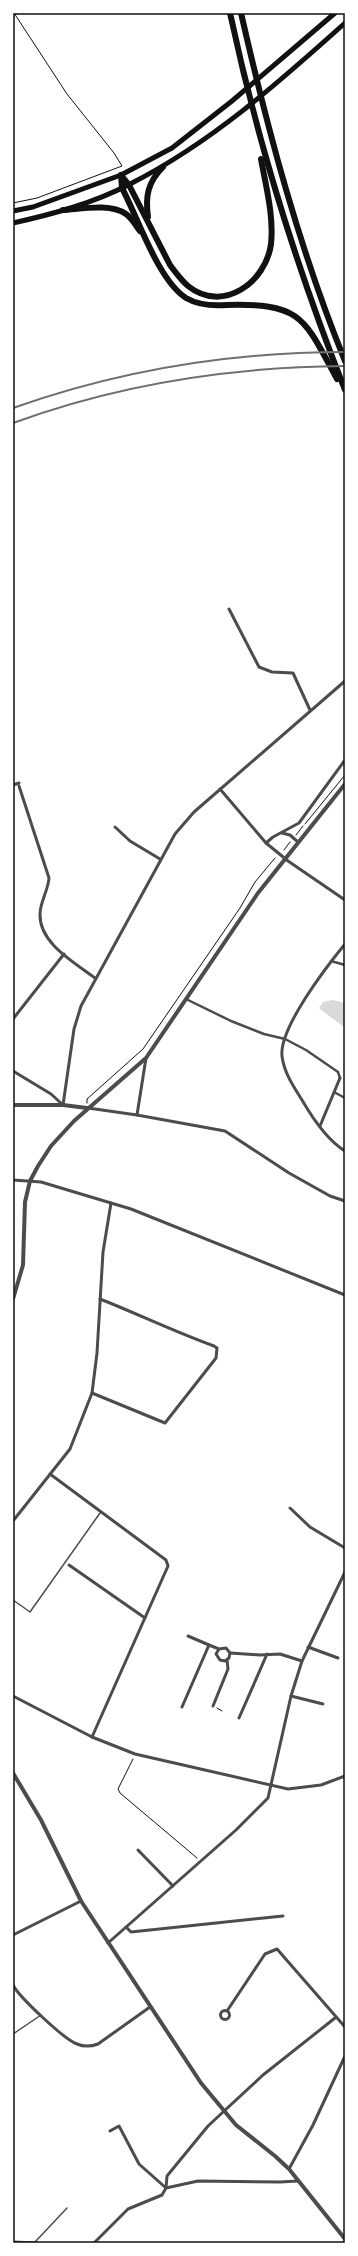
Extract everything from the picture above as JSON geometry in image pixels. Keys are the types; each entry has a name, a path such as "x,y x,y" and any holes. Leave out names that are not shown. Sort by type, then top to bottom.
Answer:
{"highway":[{"path":"121,175 129,185 170,265 188,287 203,294 221,296 236,293 250,284 262,271 268,255 272,221 254,118 230,13"},
{"path":"242,13 286,192 318,291 345,361"},
{"path":"254,118 294,253 312,306 345,390"},
{"path":"149,222 148,189 153,178 163,167"},
{"path":"121,175 122,188 148,242 171,284 186,298 211,305 270,306 285,310 300,319 312,333 345,394"},
{"path":"63,210 105,208 125,213 133,220 148,242"}],"main road":[{"path":"13,211 33,207 121,175 172,148 232,101 335,13"},
{"path":"13,223 63,210 122,188 163,167 199,144 235,117 345,23"}],"street":[{"path":"229,609 255,662 268,671 293,673 310,710"},
{"path":"63,1105 74,1028 80,1006 160,859 183,823 310,710 345,681"},
{"path":"266,843 273,837 298,823 306,815 345,760"},
{"path":"13,1299 23,1265 25,1202 30,1181 51,1146 86,1108 146,1058 258,892 345,784"},
{"path":"13,785 19,785 48,878 48,888 40,912 40,927 46,937 64,954 95,978"},
{"path":"220,789 266,843 345,900"},
{"path":"115,827 130,841 160,859"},
{"path":"282,833 294,838 298,842"},
{"path":"345,944 331,961 300,1008 285,1039 282,1056 286,1072 320,1126 345,1151"},
{"path":"13,1018 64,954"},
{"path":"331,961 345,965"},
{"path":"186,999 231,1022 264,1034 285,1039 306,1050 338,1072 340,1078 320,1126"},
{"path":"137,1114 146,1058"},
{"path":"13,1071 51,1094 63,1105"},
{"path":"334,1092 345,1098"},
{"path":"13,1105 63,1105 137,1114 225,1131 289,1173 330,1196 345,1201"},
{"path":"13,1180 41,1182 111,1203 249,1255 345,1295"},
{"path":"13,1521 70,1449 92,1393 97,1353 103,1252 111,1203"},
{"path":"92,1393 116,1402 136,1413 165,1423 216,1358 217,1353 217,1348 214,1346 158,1326 133,1312 100,1299"},
{"path":"50,1474 100,1513 166,1560 168,1566 92,1737"},
{"path":"290,1508 310,1527 345,1548"},
{"path":"70,1565 145,1618"},
{"path":"108,1943 173,1886 268,1798 291,1696 302,1661 345,1572"},
{"path":"188,1636 219,1649 224,1648 230,1653 260,1655 280,1654 302,1661"},
{"path":"182,1707 209,1645"},
{"path":"308,1647 338,1658"},
{"path":"219,1649 216,1654 218,1659 222,1661 227,1660"},
{"path":"213,1706 228,1669 227,1660 230,1653"},
{"path":"239,1718 267,1654"},
{"path":"13,1696 92,1737 135,1754 288,1789 321,1785 345,1776"},
{"path":"291,1696 323,1704"},
{"path":"13,1773 41,1820 81,1901 200,2083 224,2112 289,2169 345,2239"},
{"path":"138,1850 173,1886"},
{"path":"13,1935 81,1901"},
{"path":"126,1928 131,1932 283,1916"},
{"path":"227,2010 265,1954 277,1949 335,2018 345,2027"},
{"path":"13,1985 41,2015 75,2044 91,2047 150,2007"},
{"path":"94,2243 128,2209 162,2195 166,2188 167,2176 208,2126 263,2075 335,2018"},
{"path":"289,2169 313,2125 345,2056"},
{"path":"110,2130 119,2126 139,2164 166,2188"},
{"path":"166,2188 198,2181 298,2181"},
{"path":"13,2242 36,2242"}],"lane":[{"path":"13,1600 30,1612 100,1513"},
{"path":"13,2034 41,2015"},
{"path":"36,2242 67,2208"}],"path":[{"path":"13,203 37,198 122,166 117,156 67,94 14,13"},
{"path":"86,1108 86,1099 143,1049 240,908 255,882 271,860 280,854 294,838 345,775"},
{"path":"135,1754 118,1789 120,1793 200,1861"}],"shaded area":[{"path":"333,1000 345,1003 345,1028 319,1008 323,1002"}],"railway":[{"path":"13,408 94,383 177,366 260,355 345,352"},
{"path":"13,423 53,409 94,398 176,380 260,370 345,366"}]}
